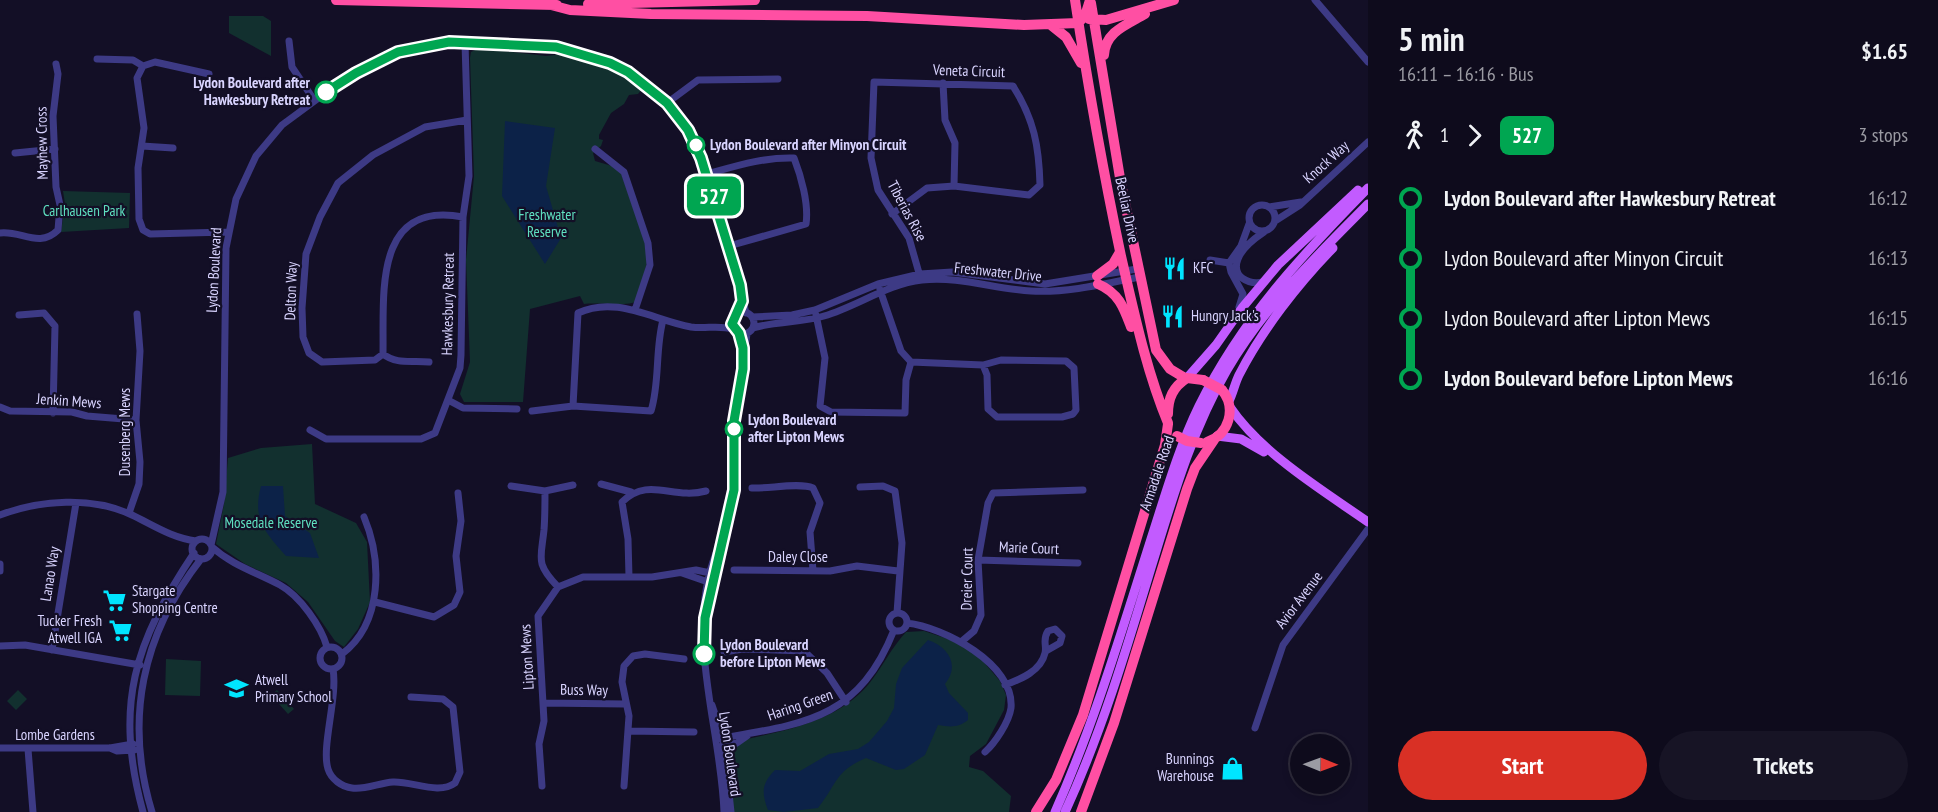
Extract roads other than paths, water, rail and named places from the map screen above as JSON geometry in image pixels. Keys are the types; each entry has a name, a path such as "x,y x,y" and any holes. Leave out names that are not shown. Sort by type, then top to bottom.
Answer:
{"highway":[{"path":"336,0 551,5 755,0"},
{"name":"Beeliar Drive","path":"1075,0 1085,20 1103,70 1138,273 1156,350 1170,369 1186,378"},
{"path":"1085,20 1090,0"},
{"path":"1103,70 1105,42 1110,35 1155,8 1174,0"},
{"path":"551,5 570,10 651,14 867,16 1050,24 1085,20 1102,21 1155,8"},
{"name":"Beeliar Drive","path":"1085,20 1086,72 1120,252 1143,351 1168,424"},
{"path":"1050,24 1066,37 1086,72"},
{"path":"1120,252 1113,264 1098,280 1119,299 1136,342 1143,351"},
{"path":"1082,812 1114,723 1187,489 1196,468 1228,422 1230,404 1222,390 1203,380 1186,378 1169,398 1168,424 1177,436 1187,441 1201,443 1216,438"},
{"name":"Armadale Road","path":"1036,811 1056,780 1100,664 1165,446 1168,424"}],"main road":[{"path":"1186,378 1263,282 1306,238 1368,186"},
{"name":"Armadale Road","path":"1065,812 1065,800 1098,706 1174,466 1199,405 1237,338 1271,291 1368,186"},
{"name":"Armadale Road","path":"1055,812 1065,800 1102,720 1176,486 1205,412 1227,369 1274,302 1368,204"},
{"path":"1368,212 1324,257 1289,301 1239,375 1230,404 1251,435 1294,470 1368,523"},
{"path":"1216,438 1241,439 1289,470 1294,470"}],"street":[{"path":"1313,0 1368,62"},
{"path":"290,41 292,67 314,100"},
{"name":"Lydon Boulevard","path":"152,812 145,787 139,746 144,666 162,621 211,546 221,509 224,477 228,232 236,199 256,156 282,124 356,73 398,52 449,42 556,47 580,53 628,72 667,103 691,136 707,174 729,246 742,301 753,328"},
{"name":"Hawkesbury Retreat","path":"310,430 326,439 421,439 435,433 460,368 461,355 463,217 469,176 465,43"},
{"path":"97,59 133,60 143,66 162,63 209,74"},
{"name":"Mayhew Cross","path":"0,232 8,232 33,240 50,236 58,230 60,205 56,187 53,116 58,74 56,64"},
{"path":"143,66 137,78 143,113 138,180 139,219 143,230 157,235 228,232"},
{"path":"667,103 698,80 778,79"},
{"name":"Veneta Circuit","path":"874,82 1013,86 1028,109 1036,138 1040,185 1029,195 954,186 927,188 892,213"},
{"name":"Tiberias Rise","path":"874,82 871,158 878,190 909,238 921,277"},
{"path":"943,83 945,120 956,149 954,186"},
{"name":"Delton Way","path":"383,354 375,360 322,362 309,353 303,337 306,254 320,217 339,183 373,155 425,127 467,120"},
{"name":"Knock Way","path":"1275,221 1301,202 1368,142"},
{"path":"142,146 173,148"},
{"path":"595,149 624,172 648,243 650,265 635,310"},
{"path":"15,153 55,150"},
{"path":"707,174 751,161 779,157 794,158 798,168 806,211 806,224 729,246"},
{"name":"Knock Way","path":"1269,207 1301,202"},
{"path":"1228,328 1243,297 1241,286 1231,272 1229,263 1241,246 1249,224 1249,215 1253,208 1261,205 1269,207 1275,221 1272,227 1246,247 1237,264 1238,273 1243,279 1250,283 1263,282"},
{"path":"429,362 401,362 391,360 383,354 384,277 389,257 400,233 418,218 445,213 463,217"},
{"path":"1249,224 1256,231 1264,232"},
{"path":"1210,260 1229,263"},
{"name":"Freshwater Drive","path":"753,328 816,314 880,288 921,277 957,279 1029,291 1069,290 1098,280 1138,273"},
{"path":"880,288 901,351 911,362 983,365 1001,360 1066,361 1074,368 1076,411 1062,417 997,417 988,409 987,375 983,365"},
{"path":"720,326 734,316 742,301"},
{"path":"573,406 578,313 594,306 616,306 694,327 720,326 740,332 753,328"},
{"path":"20,315 44,313 55,326 53,413"},
{"name":"Dusenberg Mews","path":"129,513 138,484 140,445 136,420 140,351 137,314"},
{"path":"816,314 825,358 820,406 831,412 905,413 906,380 911,362"},
{"name":"Freshwater Drive","path":"734,316 816,314"},
{"name":"Lydon Boulevard","path":"730,812 721,743 709,700 704,657 705,618 710,582 724,538 734,490 734,421 743,369 743,348 734,316"},
{"path":"532,411 573,406 651,411 655,399 657,343 663,320"},
{"path":"448,400 464,408 517,409"},
{"name":"Jenkin Mews","path":"0,407 10,411 72,412 87,416 136,420"},
{"path":"601,484 632,492"},
{"path":"512,486 545,491 573,485"},
{"path":"752,488 775,489 796,485 813,488 820,503 810,532 813,571"},
{"path":"860,487 883,486 895,491 902,543 898,571 897,613"},
{"path":"629,577 622,502 632,492 647,487 692,495 706,491"},
{"name":"Dreier Court","path":"962,642 974,631 981,615 978,560 987,503 993,493 1015,490 1083,490"},
{"path":"545,491 544,530 539,555 546,574 558,587 583,578 629,577 696,570 712,573"},
{"path":"375,602 434,617 454,605 460,592 456,556 461,521 458,493"},
{"path":"0,515 21,507 46,503 102,505 129,513 182,539 193,551 205,558 227,561 282,586 319,627 327,647"},
{"name":"Lanao Way","path":"52,650 76,503"},
{"path":"342,654 336,647 327,647 320,654 320,660 324,667 333,669 340,664 342,654 358,638 375,602 373,540 364,517"},
{"name":"Avior Avenue","path":"1255,729 1283,645 1368,523"},
{"path":"143,812 132,770 130,747 131,700 136,665 154,619 198,540 215,527"},
{"path":"182,539 207,540 227,561"},
{"name":"Marie Court","path":"978,560 1078,563"},
{"path":"0,564 0,571"},
{"name":"Daley Close","path":"734,570 830,571 857,566 898,571"},
{"path":"682,573 710,582"},
{"name":"Lipton Mews","path":"542,786 539,744 543,703 542,656 537,636 538,616 558,587"},
{"path":"907,623 904,628 894,630 889,622 891,616 897,613 902,614 907,623 971,646 993,668 1010,692 1011,710 993,744 985,752"},
{"name":"Haring Green","path":"721,743 737,743 747,736 812,718 846,702 872,671 888,647 894,630"},
{"path":"0,646 25,645 144,666"},
{"path":"724,652 804,651 828,673 846,702"},
{"path":"1005,685 1021,679 1040,665 1046,651"},
{"path":"624,786 629,716 622,682 624,666 633,656 645,654 684,659"},
{"path":"333,669 334,687 327,767 334,779 347,787 360,789 394,782 443,788 455,783 460,772 453,707 443,699 411,697"},
{"name":"Buss Way","path":"543,703 625,704"},
{"path":"628,731 694,732"},
{"name":"Lombe Gardens","path":"0,748 110,748 117,751 139,746"},
{"path":"28,749 33,812"},
{"name":"Lydon Boulevard","path":"723,812 726,784"}],"water":[{"path":"505,121 555,128 546,186 561,238 545,264 502,196"},
{"path":"261,486 283,486 285,516 310,533 319,558 286,556 272,540 259,516"},
{"path":"928,640 942,647 950,658 952,671 945,684 949,693 968,713 968,720 954,726 938,725 925,755 904,769 896,770 866,758 856,763 842,773 818,808 784,812 768,810 764,788 767,779 775,770 800,771 829,754 858,749 869,742 887,721 894,708 896,684 902,668"}],"place":[{"name":"Lydon Boulevard after Hawkesbury Retreat","path":"326,92"},
{"name":"Lydon Boulevard after Minyon Circuit","path":"696,145"},
{"name":"KFC","path":"1175,268"},
{"name":"Hungry Jack's","path":"1173,316"},
{"name":"Lydon Boulevard after Lipton Mews","path":"734,429"},
{"name":"Stargate Shopping Centre","path":"114,600"},
{"name":"Tucker Fresh Atwell IGA","path":"120,630"},
{"name":"Lydon Boulevard before Lipton Mews","path":"704,654"},
{"name":"Atwell Primary School","path":"237,689"},
{"name":"Bunnings Warehouse","path":"1232,768"}],"park label":[{"name":"Carlhausen Park","path":"84,211"},
{"name":"Freshwater Reserve","path":"547,224"},
{"name":"Mosedale Reserve","path":"271,523"}]}
